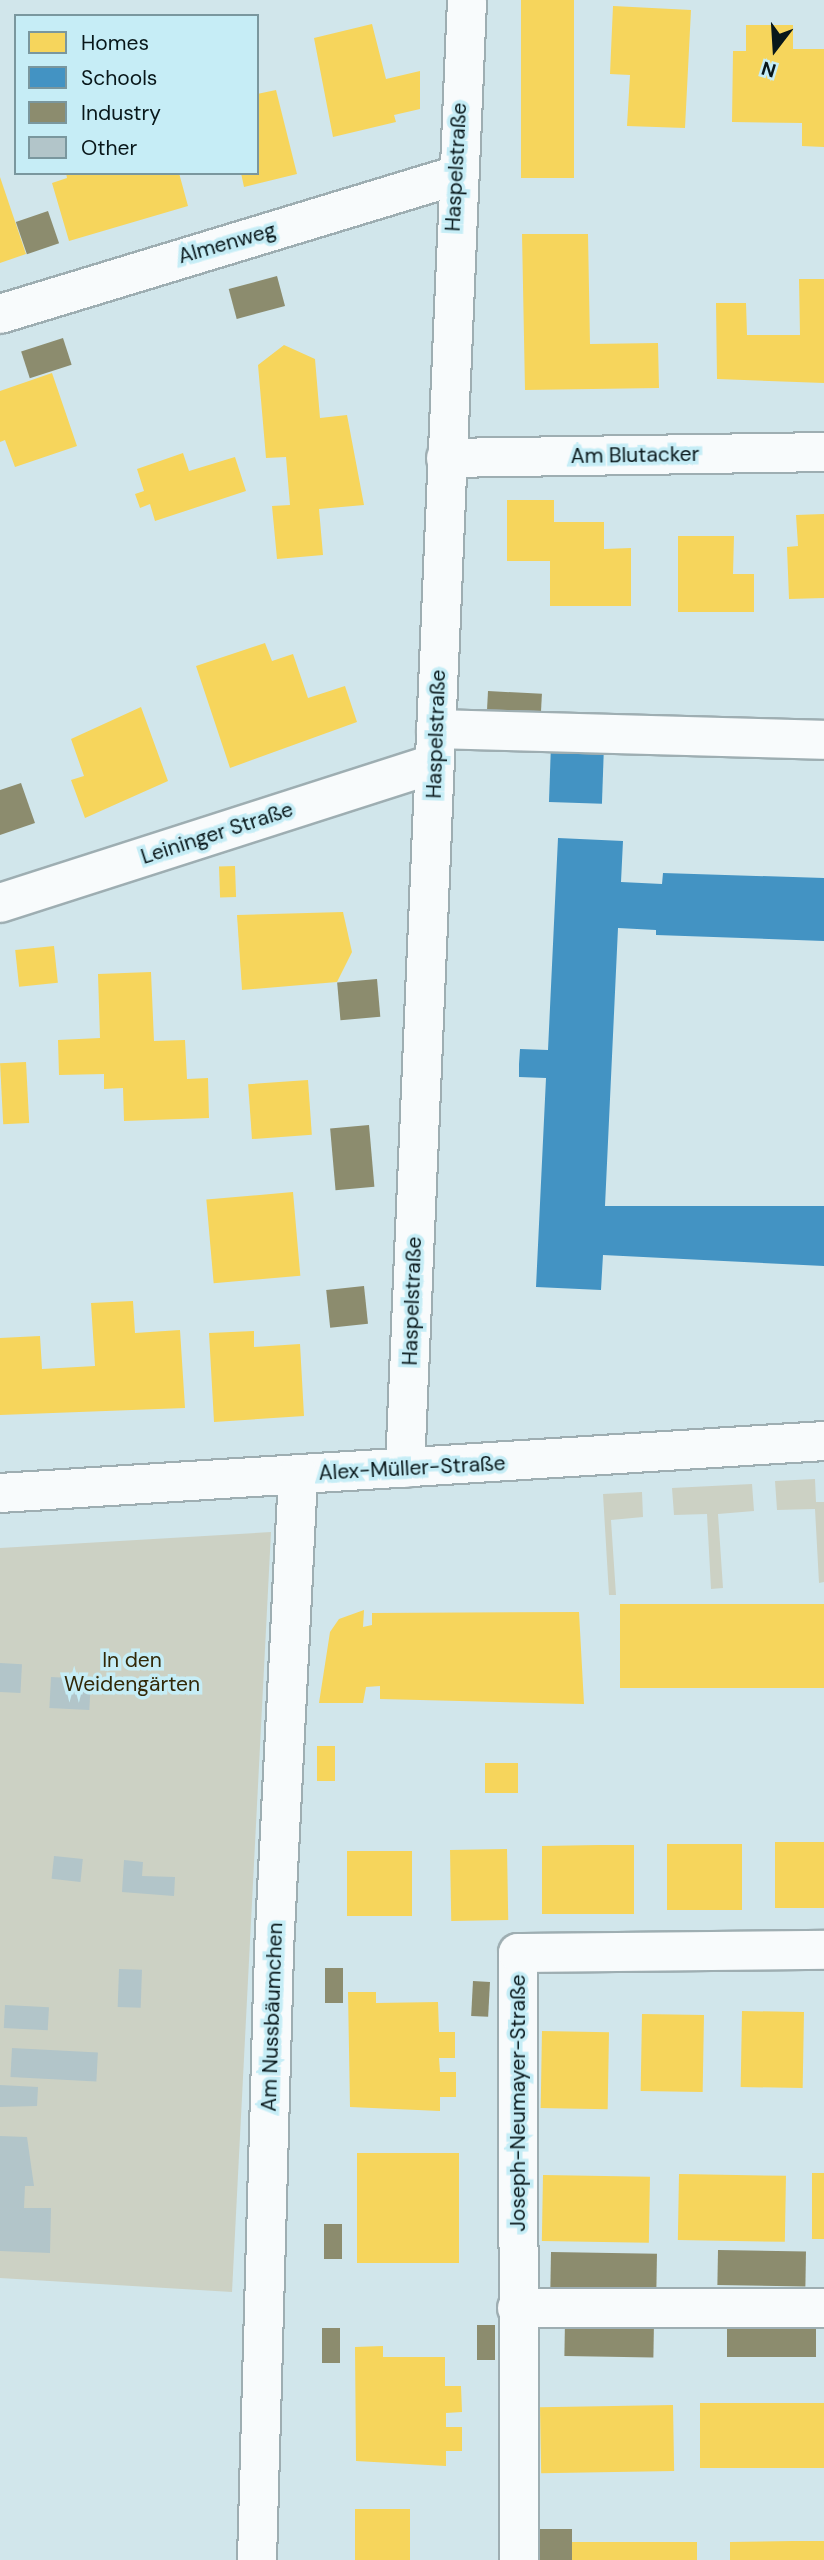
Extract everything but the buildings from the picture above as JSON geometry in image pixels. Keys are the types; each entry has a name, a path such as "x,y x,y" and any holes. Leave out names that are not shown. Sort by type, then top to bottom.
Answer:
{"street":[{"name":"Haspelstraße","path":"405,1468 455,176 467,0"},
{"name":"Almenweg","path":"0,314 455,176"},
{"name":"Am Blutacker","path":"446,458 824,452"},
{"name":"Leininger Straße","path":"0,903 435,746 824,740"},
{"name":"Alex-Müller-Straße","path":"0,1493 824,1441"},
{"name":"Am Nussbäumchen","path":"257,2560 272,2004 298,1475"},
{"name":"Joseph-Neumayer-Straße","path":"519,2560 518,1953 824,1950"},
{"path":"517,2308 824,2308"}],"green space":[{"path":"815,1479 816,1502 824,1502 824,1582 819,1583 815,1509 777,1510 775,1481"},
{"path":"752,1484 754,1511 718,1514 723,1588 711,1589 707,1514 674,1515 672,1488"},
{"path":"642,1492 643,1517 611,1520 616,1595 609,1595 603,1494"},
{"name":"In den Weidengärten","path":"271,1532 232,2292 0,2278 0,1548"}]}
